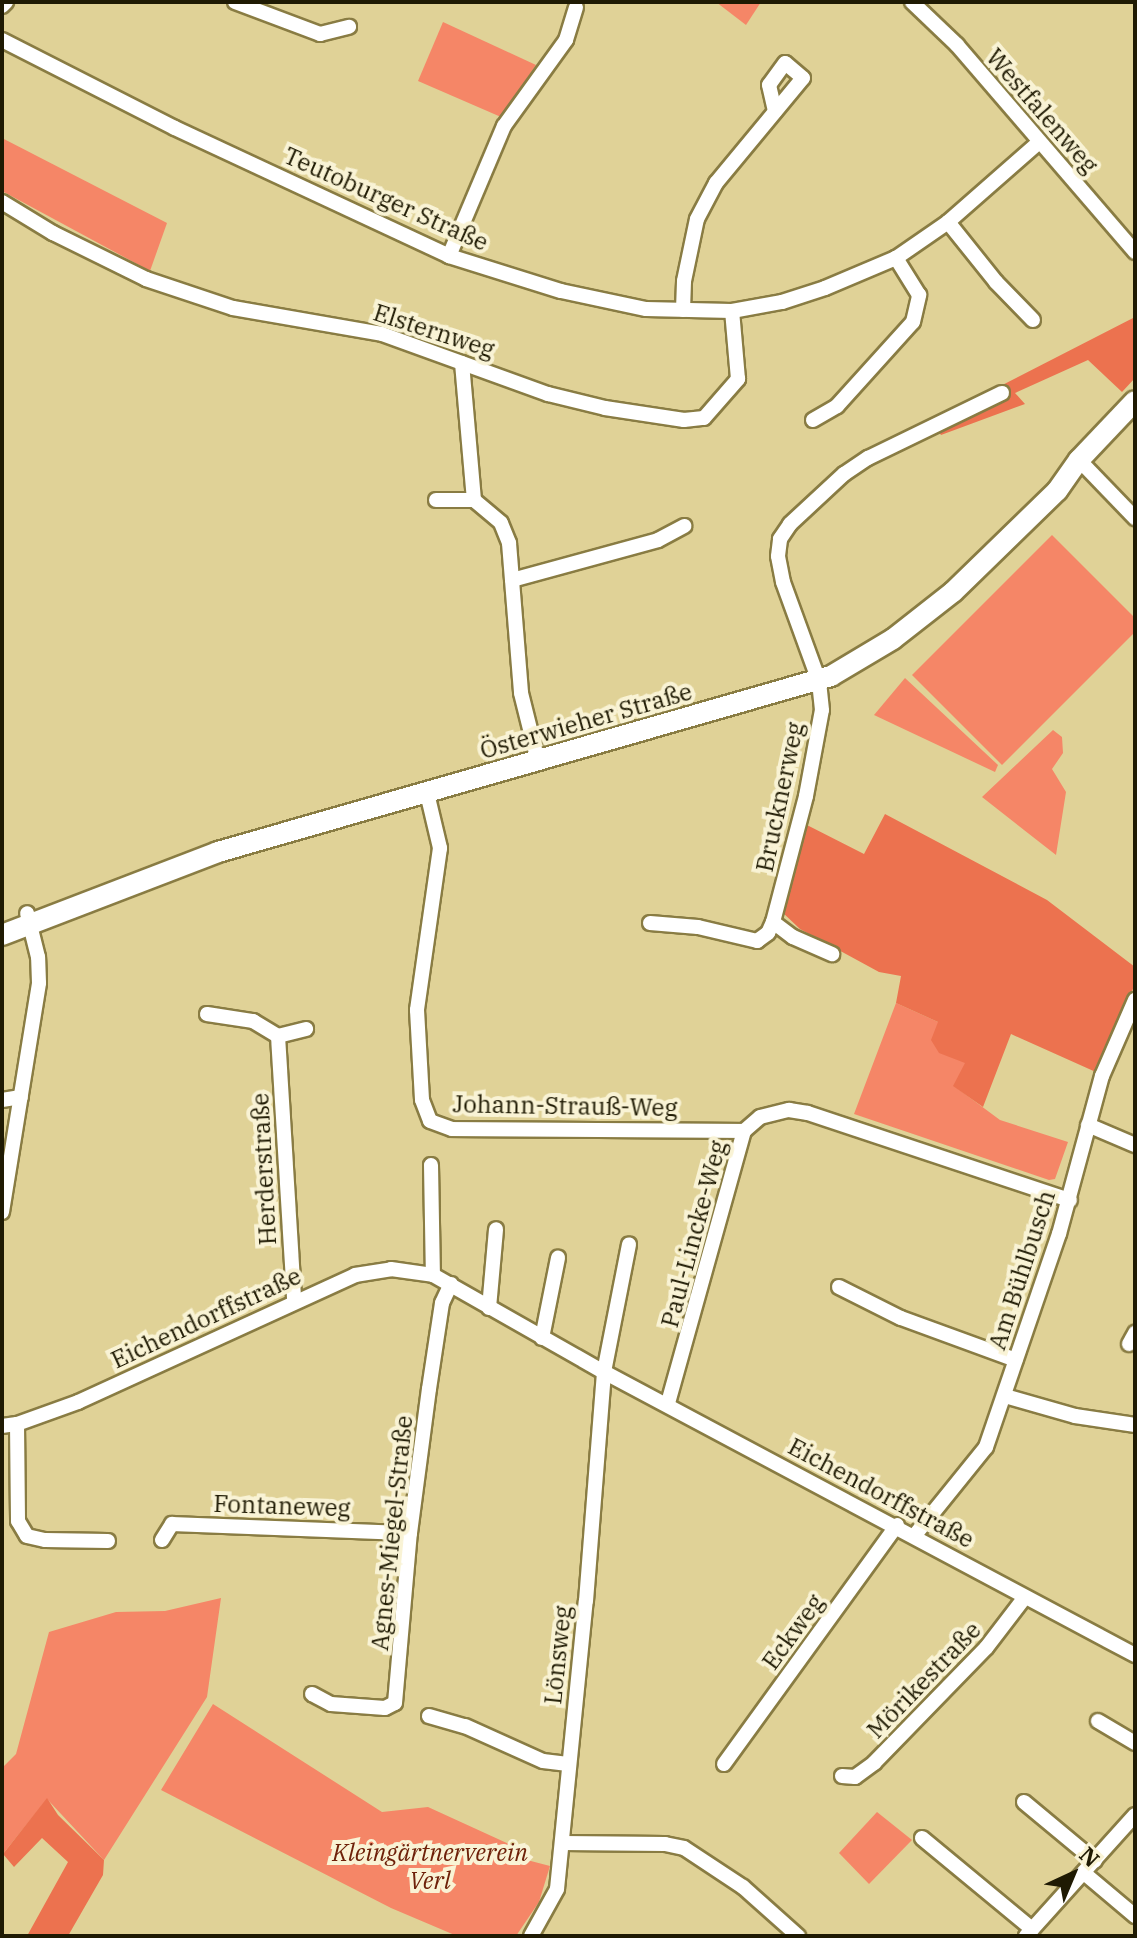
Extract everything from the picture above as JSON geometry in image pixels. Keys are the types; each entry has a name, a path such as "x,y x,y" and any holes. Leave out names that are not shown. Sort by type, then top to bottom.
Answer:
{"street":[{"path":"235,2 320,34 349,27"},
{"name":"Westfalenweg","path":"912,2 957,45 1135,252"},
{"path":"449,256 504,126 566,40 576,8"},
{"name":"Teutoburger Straße","path":"2,40 175,128 449,256 611,304 732,311 782,302 825,288 896,258 948,222 1039,142"},
{"path":"683,310 684,281 697,219 716,183 775,111"},
{"name":"Elsternweg","path":"2,202 53,233 146,279 233,308 382,334 548,394 605,408 684,420 704,418 738,379 732,311"},
{"path":"948,222 996,282 1033,320"},
{"path":"813,420 837,406 913,322 919,295 896,258"},
{"path":"462,363 474,500"},
{"path":"819,681 783,582 778,556 780,539 790,524 844,474 868,458 1002,393"},
{"name":"Österwieher Straße","path":"2,935 89,891 114,889 218,852 819,681 855,664 913,625 973,574 1025,518 1051,484 1079,460 1135,401"},
{"path":"1079,460 1135,518"},
{"path":"436,500 474,500 501,523 509,543 521,693 538,761"},
{"path":"512,580 658,540 684,526"},
{"name":"Brucknerweg","path":"773,922 806,796 822,710 819,681"},
{"name":"Johann-Strauß-Weg","path":"427,793 440,848 417,1010 422,1100 430,1121 452,1129 744,1131"},
{"path":"2,1212 39,983 29,919"},
{"name":"Österwieher Straße","path":"2,923 29,919"},
{"path":"650,923 698,927 757,941 768,933 773,922 793,937 832,954"},
{"name":"Am Bühlbusch","path":"915,1535 986,1447 1070,1200 1107,1063 1135,1000"},
{"path":"207,1014 253,1021 278,1036 306,1029"},
{"name":"Herderstraße","path":"278,1036 294,1301"},
{"path":"2,1100 21,1097"},
{"name":"Paul-Lincke-Weg","path":"668,1403 744,1131 772,1112 808,1113 1070,1200"},
{"path":"1088,1125 1135,1145"},
{"path":"431,1165 433,1275"},
{"path":"489,1308 496,1229"},
{"path":"604,1372 629,1244"},
{"path":"542,1338 558,1258"},
{"name":"Eichendorffstraße","path":"10,1425 78,1402 355,1275 391,1269 433,1275 604,1372 897,1525 1135,1655"},
{"name":"Agnes-Miegel-Straße","path":"312,1694 331,1704 385,1708 395,1703 410,1533 442,1303 451,1284"},
{"path":"839,1287 901,1318 1016,1360"},
{"name":"Lönsweg","path":"531,1936 557,1889 563,1843 604,1372"},
{"path":"1005,1396 1075,1416 1135,1425"},
{"path":"10,1425 18,1521 27,1536 45,1540 108,1541"},
{"name":"Fontaneweg","path":"162,1540 172,1524 410,1533"},
{"name":"Eckweg","path":"724,1764 897,1525"},
{"name":"Mörikestraße","path":"842,1776 855,1777 892,1745 986,1648 1025,1597"},
{"path":"429,1716 465,1726 543,1761 568,1764"},
{"path":"1098,1721 1135,1743"},
{"path":"1024,1802 1095,1861"},
{"path":"922,1838 1029,1932 1133,1822"},
{"path":"563,1843 665,1844 684,1848 743,1887 798,1936"},
{"path":"1084,1873 1135,1916"}],"green space":[{"path":"716,2 761,2 746,25"},
{"path":"443,22 536,65 501,117 418,81"},
{"path":"2,138 167,223 150,271 2,191"},
{"path":"1052,535 1135,618 1135,632 1002,765 912,675"},
{"path":"905,678 998,765 995,772 874,715"},
{"path":"1053,730 1062,737 1063,753 1052,769 1066,792 1056,855 982,797"},
{"path":"896,1003 938,1022 966,1063 954,1086 1000,1120 1068,1142 1055,1179 1049,1180 854,1114"},
{"path":"221,1598 207,1697 104,1860 47,1799 2,1855 2,1768 16,1754 49,1632 116,1612 165,1611"},
{"name":"Kleingärtnerverein Verl","path":"213,1704 382,1812 428,1807 513,1846 527,1860 550,1866 539,1902 516,1936 457,1936 391,1908 161,1790"},
{"path":"877,1812 912,1840 869,1884 839,1853"}],"shaded area":[{"path":"1135,317 1135,378 1122,392 1088,360 1015,393 1025,404 941,435 932,421"},
{"path":"885,814 1047,900 1135,967 1135,984 1098,1073 1011,1034 983,1107 953,1086 965,1063 939,1053 931,1040 938,1022 896,1003 901,976 879,972 800,929 781,911 803,823 864,854"},
{"path":"47,1798 58,1815 104,1860 103,1875 68,1936 27,1936 68,1862 42,1838 14,1867 3,1854"}]}
